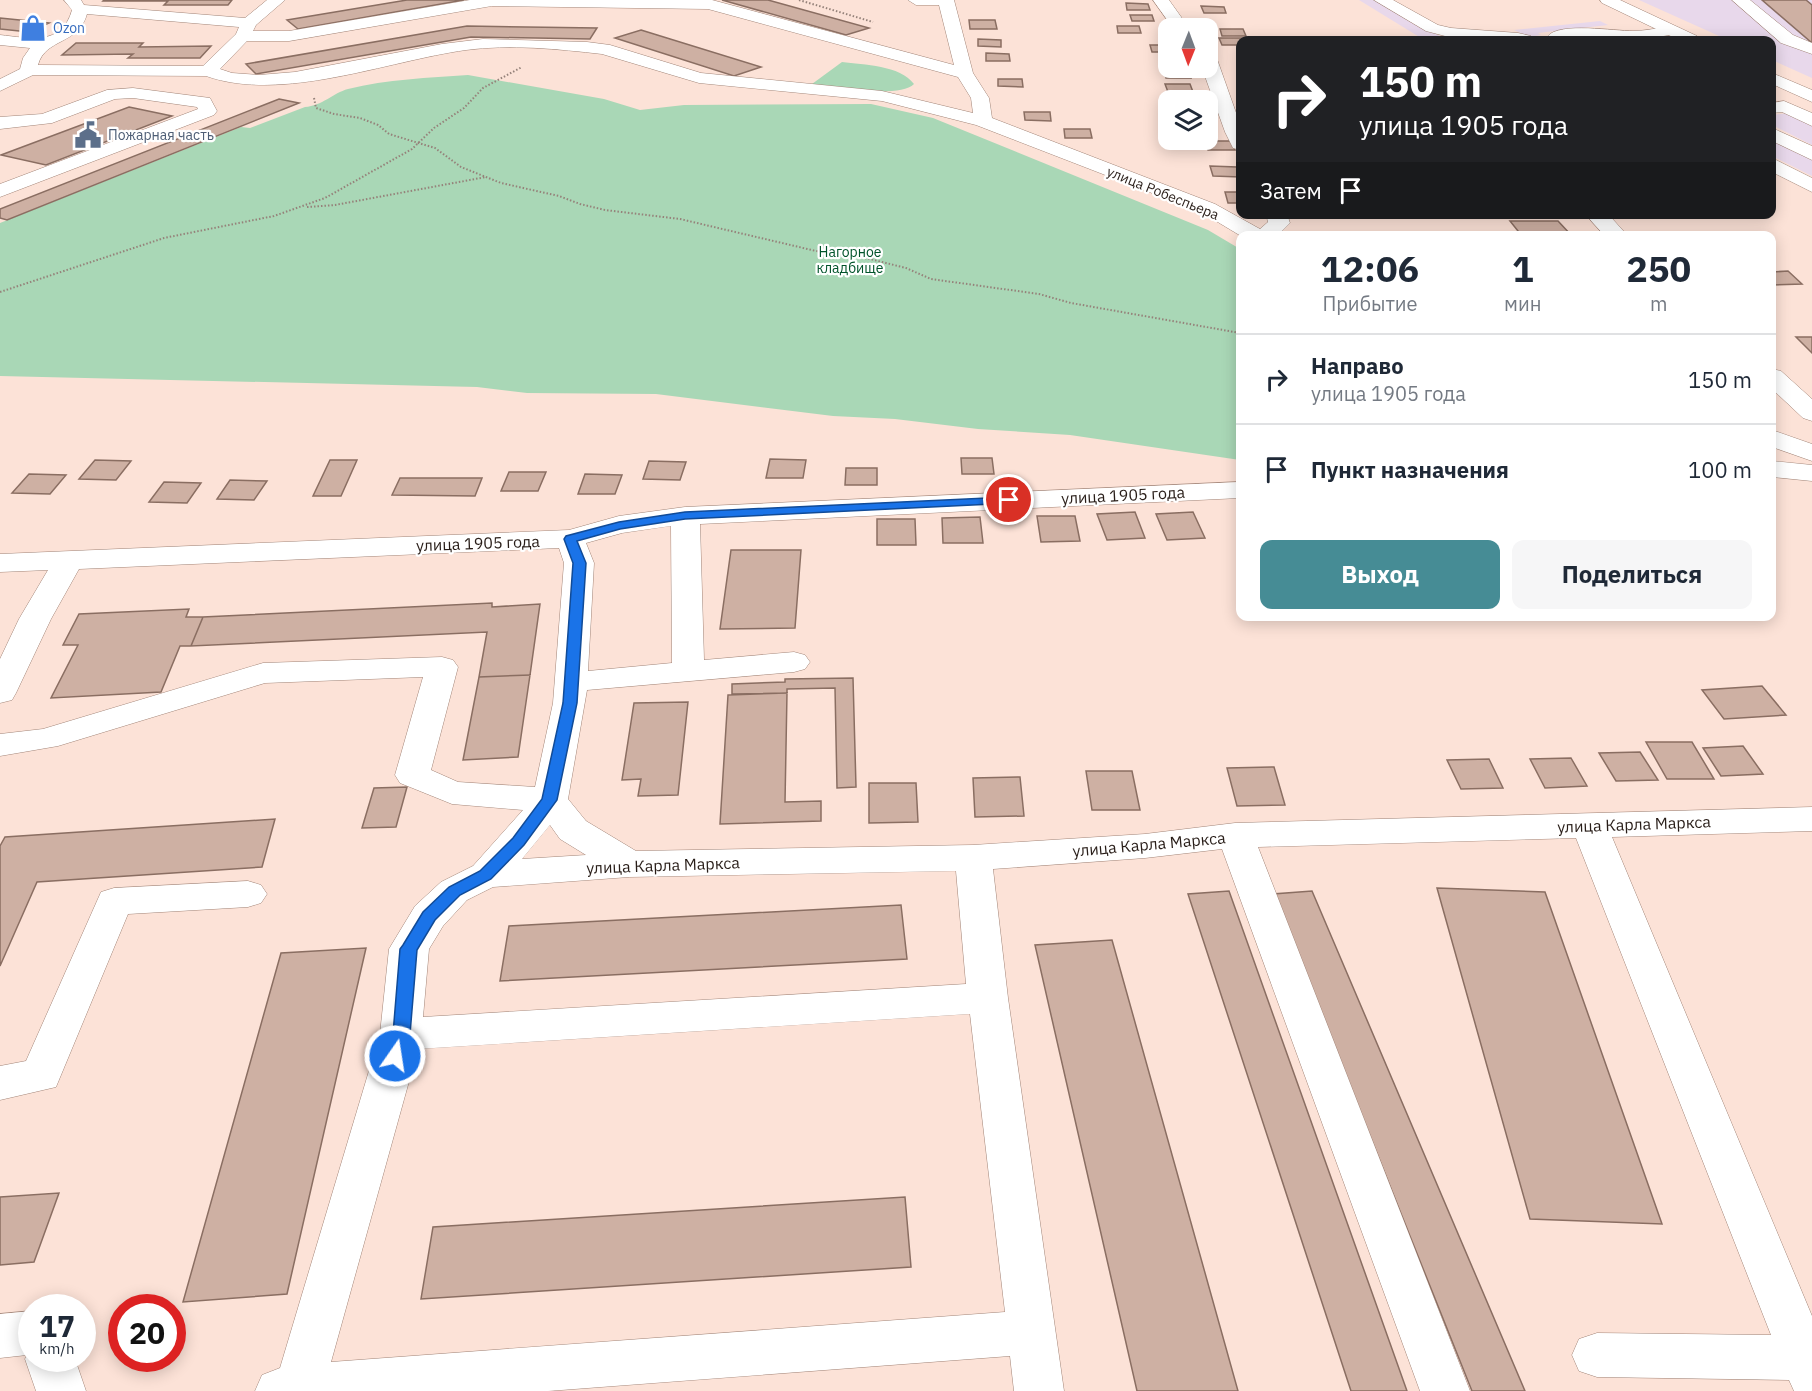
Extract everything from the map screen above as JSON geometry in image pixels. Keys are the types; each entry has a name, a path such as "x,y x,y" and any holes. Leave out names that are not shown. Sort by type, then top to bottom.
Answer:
{"street":[{"path":"208,71 277,0"},
{"path":"916,0 946,0 964,73 980,98 983,121"},
{"path":"1161,0 1174,18"},
{"path":"1382,0 1432,28 1451,33 1491,36"},
{"path":"1608,0 1682,36"},
{"path":"1740,0 1787,39 1812,49"},
{"path":"0,86 28,70 32,55 44,45 69,33 77,10 110,12 289,36 492,2 709,4 964,73"},
{"path":"1556,36 1594,33 1633,36 1671,31"},
{"path":"0,40 44,45"},
{"name":"улица Робеспьера","path":"28,70 208,71 218,78 263,81 469,45 604,49 699,78 882,96 983,121 1208,208 1248,231"},
{"path":"1216,78 1236,131"},
{"path":"1776,80 1812,97"},
{"path":"0,123 45,119 113,94 133,93 204,102 208,111 0,191"},
{"path":"1776,107 1784,106 1812,120"},
{"path":"1776,136 1812,154"},
{"path":"1776,166 1812,186"},
{"path":"0,169 44,174"},
{"path":"1270,231 1279,223 1278,219"},
{"path":"1600,219 1613,231"},
{"path":"1776,380 1812,413"},
{"path":"1776,440 1812,453"},
{"path":"1776,469 1812,473"},
{"name":"улица 1905 года","path":"0,563 570,539 619,525 685,516 1236,489"},
{"path":"685,516 688,671"},
{"path":"570,539 579,563 570,703 549,800 518,841 486,875 454,891 429,916 409,949 401,1034 289,1389 1032,1332"},
{"path":"0,693 35,619 68,561"},
{"path":"571,682 794,662"},
{"path":"0,746 46,739 263,673 442,667 412,775 452,793 549,800 573,830 629,864"},
{"name":"улица Карла Маркса","path":"486,875 629,864 974,858 1145,846 1235,835 1812,819"},
{"path":"1588,825 1808,1367 1597,1355"},
{"path":"1235,835 1445,1391"},
{"path":"974,858 988,998 1040,1391"},
{"path":"0,1083 41,1075 114,901 248,894"},
{"path":"401,1034 988,998"},
{"path":"0,1336 18,1335"},
{"path":"54,1372 61,1391"}],"path":[{"path":"799,0 879,24"},
{"path":"0,292 164,238 274,216 303,207 354,183 412,149 464,108 483,88 512,72"},
{"path":"308,95 316,99 316,108 334,114 360,118 378,125 389,134 418,142 450,157 461,167 486,177 605,210 680,219 836,255 870,259 906,268 931,279 1039,294 1071,303 1236,332"},
{"path":"303,207 335,205 486,177"}],"shaded area":[{"path":"1359,0 1376,0 1409,21 1440,36 1418,36"},
{"path":"1639,0 1812,0 1812,78 1776,62 1776,36 1719,36"},
{"path":"1600,21 1608,25 1538,33 1541,35 1535,36 1527,36 1514,30"},
{"path":"1790,113 1812,124 1812,145 1776,127 1776,115"},
{"path":"1776,139 1812,157 1812,176 1776,158"}],"green space":[{"path":"842,62 891,69 914,84 895,91 881,91 812,84"},
{"name":"Нагорное кладбище","path":"468,75 604,99 640,110 684,105 871,104 933,118 1208,230 1236,247 1236,459 1070,435 978,429 895,419 833,416 656,394 527,393 477,387 0,376 0,223 241,127 250,128 317,104 348,89 393,81"}],"building":[{"path":"104,0 232,0 228,5 164,5 168,1"},
{"path":"407,0 464,0 298,29 287,20"},
{"path":"722,0 768,0 869,28 846,35"},
{"path":"1762,0 1806,0 1812,5 1812,43"},
{"path":"1126,3 1148,4 1150,10 1127,10"},
{"path":"1201,6 1224,7 1226,13 1204,13"},
{"path":"1130,15 1152,15 1154,21 1132,21"},
{"path":"0,18 49,23 29,32 0,29"},
{"path":"969,20 995,20 997,29 970,29"},
{"path":"467,26 597,28 590,39 471,37 256,74 246,64"},
{"path":"1117,26 1139,26 1141,33 1118,33"},
{"path":"1220,29 1243,29 1246,36 1222,36"},
{"path":"641,30 761,67 734,76 615,38"},
{"path":"1219,38 1236,38 1236,45 1222,45"},
{"path":"978,39 1001,40 1001,47 978,46"},
{"path":"76,43 143,43 139,47 211,46 200,58 128,58 133,54 62,55"},
{"path":"1150,45 1158,45 1158,52 1152,52"},
{"path":"986,53 1009,54 1010,61 986,61"},
{"path":"998,79 1022,79 1023,87 998,86"},
{"path":"1165,84 1190,84 1192,90 1167,90"},
{"path":"279,99 299,103 7,220 0,218 0,209"},
{"name":"Пожарная часть","path":"129,107 172,116 46,165 1,155"},
{"path":"1024,112 1050,112 1051,121 1025,120"},
{"path":"1064,129 1090,129 1092,138 1065,138"},
{"path":"1218,141 1232,141 1235,150 1218,150"},
{"path":"1210,166 1236,167 1236,177 1213,176"},
{"path":"1225,192 1236,192 1236,203 1228,203"},
{"path":"1510,221 1558,221 1567,231 1518,231"},
{"path":"1788,271 1802,284 1776,285 1776,272"},
{"path":"1796,337 1812,337 1812,353"},
{"path":"961,458 992,458 994,474 962,474"},
{"path":"770,459 806,460 803,478 766,478"},
{"path":"95,460 131,461 116,480 79,479"},
{"path":"330,460 357,460 341,496 313,496"},
{"path":"649,461 686,462 680,480 643,479"},
{"path":"846,468 877,468 877,485 845,485"},
{"path":"509,472 546,472 538,491 501,491"},
{"path":"29,474 66,475 50,494 12,493"},
{"path":"585,474 622,475 615,494 578,494"},
{"path":"400,478 482,478 475,496 392,495"},
{"path":"230,480 267,481 254,500 217,499"},
{"path":"164,482 201,483 187,503 149,502"},
{"path":"1135,512 1145,538 1107,540 1097,514"},
{"path":"1193,512 1205,538 1167,540 1156,514"},
{"path":"1037,516 1075,516 1080,541 1041,542"},
{"path":"980,517 983,543 943,543 942,518"},
{"path":"877,519 915,519 916,545 877,545"},
{"path":"731,550 801,550 795,628 720,629"},
{"path":"492,603 492,607 540,604 530,675 479,677 487,632 191,646 203,617"},
{"path":"189,609 186,617 203,617 191,646 180,646 161,692 51,698 78,645 63,645 79,614"},
{"path":"530,675 518,757 463,760 479,677"},
{"path":"853,678 856,787 837,788 835,688 787,689 787,693 732,694 732,684 785,682 785,679"},
{"path":"1762,686 1786,715 1724,719 1702,690"},
{"path":"787,693 785,802 821,801 821,821 720,824 728,695"},
{"path":"688,702 678,795 638,796 641,779 622,780 634,703"},
{"path":"1646,742 1692,742 1714,779 1667,779"},
{"path":"1743,746 1763,774 1721,776 1703,748"},
{"path":"1640,752 1658,780 1616,781 1599,753"},
{"path":"1571,758 1587,786 1545,788 1530,759"},
{"path":"1489,759 1503,788 1461,789 1447,760"},
{"path":"1274,767 1285,805 1237,806 1227,768"},
{"path":"1086,771 1132,771 1140,810 1092,810"},
{"path":"1020,777 1024,816 975,817 973,778"},
{"path":"869,783 916,783 918,822 869,823"},
{"path":"407,787 396,827 362,828 374,788"},
{"path":"275,819 262,867 37,882 0,966 0,846 5,837"},
{"path":"1437,888 1545,892 1662,1224 1530,1219"},
{"path":"1229,891 1407,1391 1351,1391 1188,894"},
{"path":"1312,891 1525,1391 1472,1391 1273,894"},
{"path":"901,905 907,959 500,981 509,926"},
{"path":"1112,940 1238,1391 1137,1391 1035,945"},
{"path":"366,948 287,1294 186,1302 185,1294 281,953"},
{"path":"59,1193 34,1262 0,1265 0,1197"},
{"path":"905,1197 911,1267 421,1299 433,1227"}],"place":[{"name":"Ozon","path":"33,28"},
{"name":"Пожарная часть","path":"88,135"}],"route":[{"path":"395,1056 401,1034 409,949 429,916 454,891 486,875 518,841 549,800 570,703 579,563 570,539 619,525 685,516 1009,500"}]}
